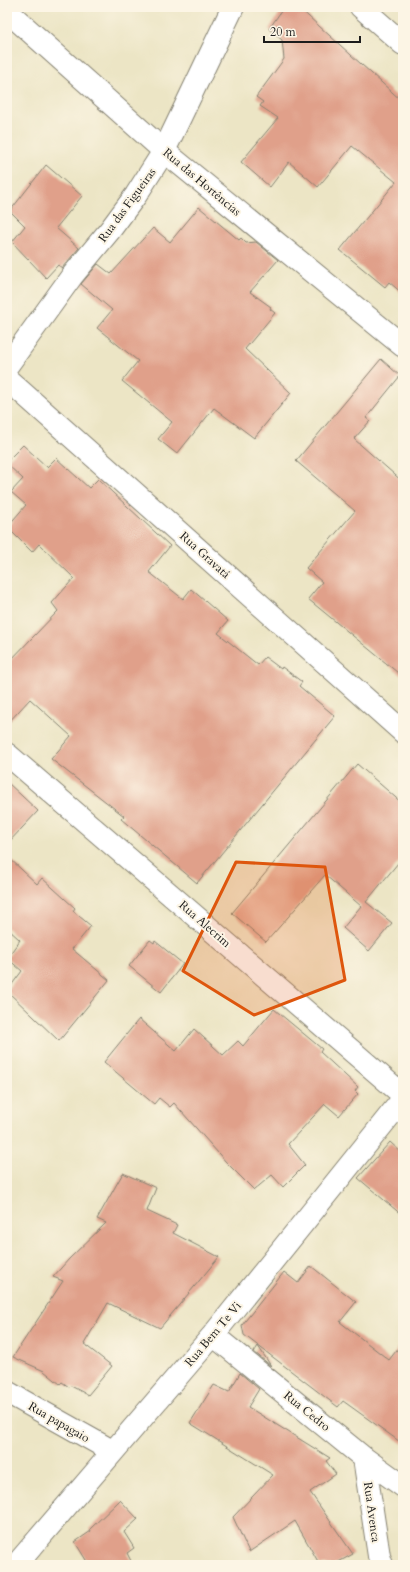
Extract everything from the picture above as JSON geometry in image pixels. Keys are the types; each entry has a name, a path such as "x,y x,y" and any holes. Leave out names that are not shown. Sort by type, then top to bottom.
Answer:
{"street":[{"name":"Rua das Figueiras","path":"7,366 72,276 132,201 164,151 233,7"},
{"path":"361,7 403,44"},
{"name":"Rua das Hortências","path":"7,11 164,151 403,346"},
{"name":"Rua Gravatá","path":"7,379 403,732"},
{"name":"Rua Alecrim","path":"7,754 403,1095"},
{"name":"Rua Bem Te Vi","path":"24,1562 112,1451 213,1335 403,1099"},
{"name":"Rua Cedro","path":"213,1335 364,1458 403,1486"},
{"name":"Rua papagaio","path":"7,1392 112,1451"},
{"name":"Rua Avenca","path":"364,1458 379,1556 382,1565"}],"highlighted area":[{"path":"236,862 325,867 345,980 254,1015 183,971"}],"building":[{"path":"284,7 298,7 403,102 403,294 389,282 385,287 340,250 396,182 352,146 318,187 289,162 270,187 241,162 278,118 260,106 263,102 256,97 284,59 282,40 269,29"},
{"path":"46,165 82,196 56,228 79,248 62,268 58,265 46,278 12,242 25,226 10,211"},
{"path":"199,207 239,240 241,238 246,243 256,242 278,260 250,292 271,307 270,309 275,313 245,349 291,393 254,438 214,408 177,454 158,439 172,422 122,381 138,361 97,328 112,310 81,284 98,264 111,274 153,228 170,242"},
{"path":"381,359 400,376 366,418 370,421 354,439 403,482 403,677 308,599 322,582 306,568 355,511 296,461"},
{"path":"23,445 47,467 56,458 89,488 98,479 170,546 149,572 183,599 191,589 228,621 218,633 258,665 265,657 281,669 282,667 302,682 299,686 335,716 197,883 121,819 124,816 51,759 71,736 30,699 7,724 7,664 58,611 52,603 74,578 39,544 32,552 7,527 26,505 11,492 23,479 7,464 7,461"},
{"path":"357,764 403,804 403,857 366,902 392,923 369,951 343,928 361,906 325,875 266,942 232,913"},
{"path":"7,782 38,811 7,844"},
{"path":"7,856 37,884 42,878 75,908 73,911 91,926 72,949 109,980 59,1041 7,991 22,971 7,958 20,940 7,928"},
{"path":"150,940 154,943 155,941 183,964 161,992 129,966"},
{"path":"274,1009 322,1049 320,1052 358,1087 355,1091 358,1094 339,1116 325,1104 288,1144 305,1165 283,1187 272,1175 254,1190 226,1162 174,1103 170,1107 159,1098 154,1104 104,1062 139,1019 176,1051 194,1029 223,1055 238,1041 243,1046"},
{"path":"390,1142 403,1154 403,1216 358,1178"},
{"path":"123,1173 156,1188 147,1211 177,1225 173,1233 219,1257 160,1328 108,1303 84,1344 112,1366 88,1395 71,1386 69,1387 62,1382 60,1384 44,1371 13,1357 63,1281 53,1277 106,1223 97,1219"},
{"path":"311,1266 356,1302 340,1322 389,1360 403,1342 403,1444 343,1401 338,1407 244,1335 242,1325 284,1272 298,1283"},
{"path":"258,1346 271,1366 254,1352"},
{"path":"240,1373 259,1389 248,1407 330,1458 326,1461 336,1474 310,1492 353,1554 333,1565 320,1565 295,1521 249,1552 233,1517 273,1475 190,1423 214,1385 229,1392"},
{"path":"120,1500 138,1519 124,1532 134,1548 127,1553 133,1565 89,1565 75,1542 91,1531 90,1529"}]}
